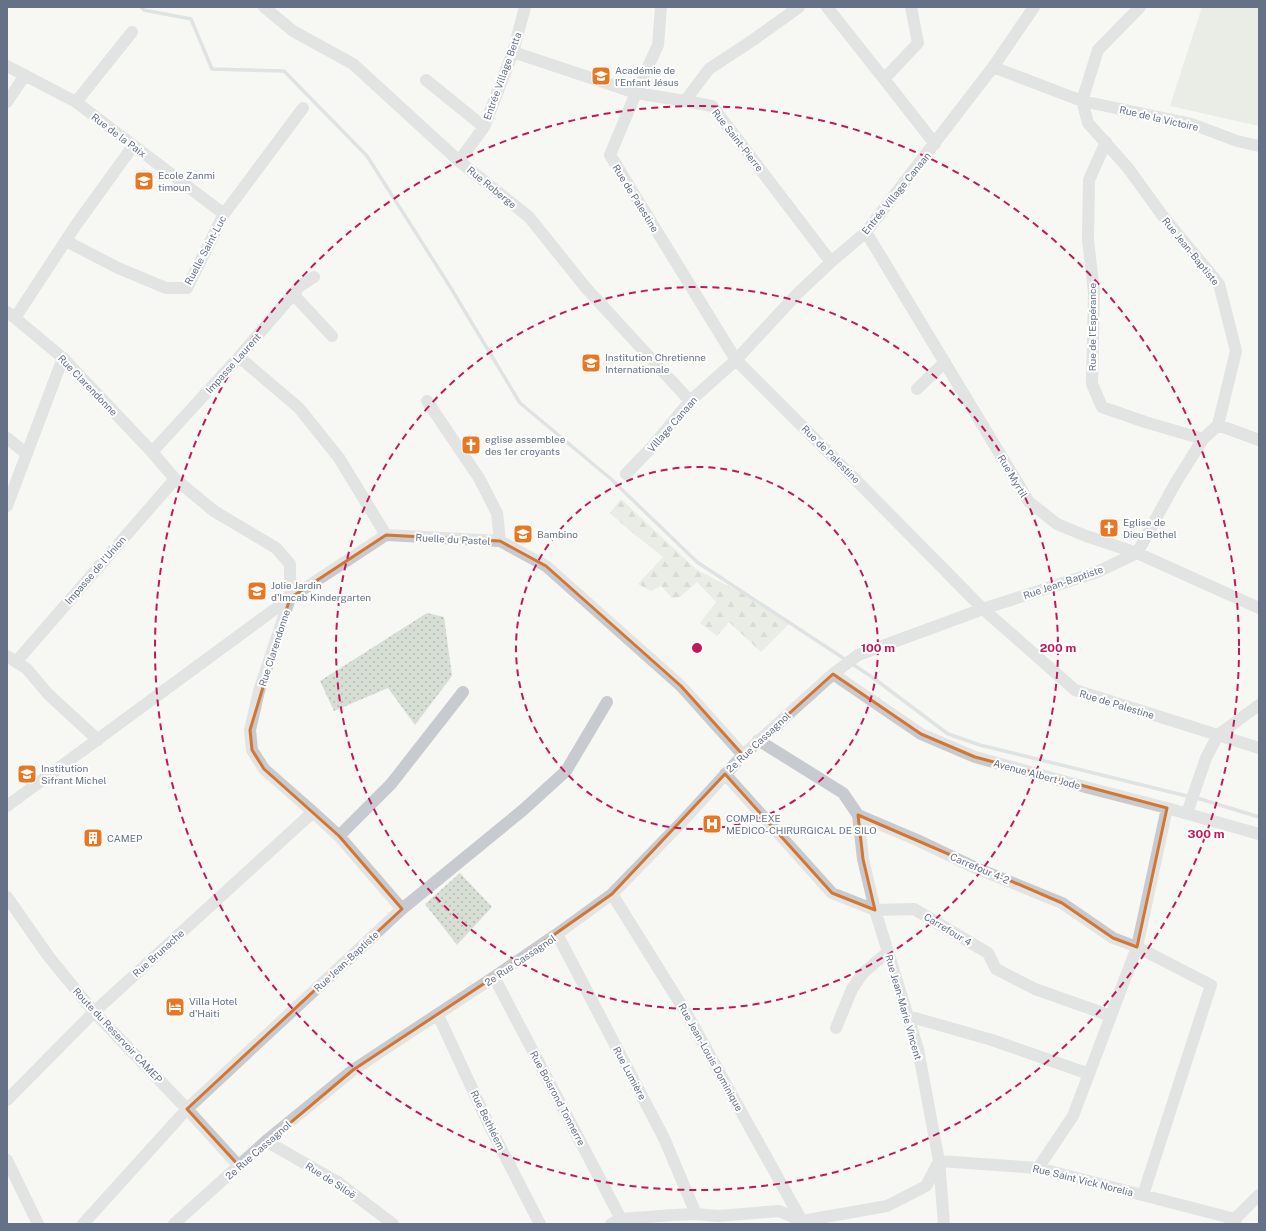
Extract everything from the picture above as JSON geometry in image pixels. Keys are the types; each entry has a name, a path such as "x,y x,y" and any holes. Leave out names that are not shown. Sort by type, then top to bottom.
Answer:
{"street":[{"name":"Rue Roberge","path":"264,7 293,31 353,64 459,161 529,217 586,288 690,401"},
{"name":"Entrée Village Betta","path":"459,161 484,127 513,52 525,7"},
{"name":"Rue de Palestine","path":"661,7 658,45 610,155 736,360 841,464 983,609 1074,690 1259,748"},
{"path":"685,101 709,69 799,7"},
{"path":"827,7 935,144"},
{"path":"884,78 918,43 911,7"},
{"name":"Entrée Village Canaan","path":"736,360 797,294 866,232 993,67 1034,7"},
{"path":"1082,101 1098,50 1140,7"},
{"path":"76,102 132,32"},
{"name":"Rue Saint-Pierre","path":"513,52 636,93 712,106 831,262"},
{"name":"Rue de la Paix","path":"7,66 76,102 224,214"},
{"name":"Rue de la Victoire","path":"993,67 1082,101 1192,124 1236,141 1259,146"},
{"path":"7,102 25,75"},
{"path":"426,80 484,127"},
{"name":"Rue Jean-Baptiste","path":"1082,101 1088,123 1128,168 1162,215 1219,284 1236,351 1218,424"},
{"name":"Ruelle Saint-Luc","path":"66,241 118,268 166,288 187,288 224,214 303,108"},
{"name":"Rue de l'Espérance","path":"1106,142 1089,180 1088,240 1094,292 1092,384 1102,407 1145,422 1203,439"},
{"path":"11,315 66,241 133,146"},
{"name":"Rue Myrtil","path":"866,232 1029,502 1057,524 1086,536 1137,553 1259,608"},
{"name":"Impasse Laurent","path":"152,452 239,357 300,286 314,277"},
{"path":"293,294 332,336"},
{"name":"Rue Clarendonne","path":"11,315 63,358 152,452 175,479 214,511 276,548 290,564 290,598 259,691 250,730 252,750 264,769 338,836 402,909"},
{"path":"7,806 290,598 386,535 339,458 299,408 239,357"},
{"path":"7,506 63,358"},
{"name":"Village Canaan","path":"626,474 651,448 690,401 736,360"},
{"path":"917,389 945,362"},
{"path":"427,401 479,478 497,513 500,541"},
{"path":"1137,553 1176,482 1203,439 1218,424 1259,440"},
{"path":"7,438 27,454"},
{"name":"Impasse de l'Union","path":"11,659 175,479"},
{"name":"Ruelle du Pastel","path":"386,535 500,541 546,566 681,686 742,754"},
{"name":"Rue Jean-Baptiste","path":"858,655 983,609 1097,572 1137,553"},
{"name":"2e Rue Cassagnol","path":"174,1224 266,1141 353,1070 494,977 612,894 680,824 742,754 837,671 858,655"},
{"path":"11,659 27,669 48,694 98,740"},
{"name":"Avenue Albert Jode","path":"837,671 921,734 975,758 1187,813 1259,834"},
{"path":"338,836 391,784 463,692"},
{"name":"Rue Jean-Baptiste","path":"83,1224 187,1109 402,909 523,810 566,771 607,702"},
{"path":"1187,813 1206,758 1218,735 1259,705"},
{"path":"758,740 843,793 858,815"},
{"name":"Carrefour 4","path":"725,774 832,893 875,910 914,909 988,953 996,968 1035,989 1110,1016"},
{"path":"1038,1168 1073,1116 1137,947 1168,808"},
{"name":"Rue Brunache","path":"7,1100 94,1012 313,812"},
{"name":"Rue Jean-Marie Vincent","path":"858,815 863,859 875,910 918,1049 939,1161 944,1224"},
{"name":"Carrefour 4-2","path":"858,815 917,840 976,868 1062,903 1113,938 1137,947 1210,985 1143,1195"},
{"name":"Rue Jean-Louis Dominique","path":"612,894 688,1016 803,1223"},
{"name":"Route du Reservoir CAMEP","path":"7,899 49,957 94,1012 187,1109 239,1166"},
{"name":"Rue Lumière","path":"557,934 664,1138 696,1214"},
{"path":"836,1028 852,989 863,974 888,952"},
{"name":"Rue Boisrond Tonnerre","path":"494,977 616,1222"},
{"name":"Rue Bethléem","path":"438,1014 489,1125 540,1224"},
{"path":"908,1016 992,1040 1089,1074"},
{"name":"Rue de Siloë","path":"266,1141 338,1183 393,1224"},
{"path":"7,1160 38,1224"},
{"path":"616,1222 696,1214 721,1220 778,1211 803,1223 887,1206 926,1186 939,1161"},
{"name":"Rue Saint Vick Norelia","path":"939,1161 1038,1168 1143,1195 1234,1222"},
{"path":"1234,1222 1259,1195"}],"highlighted area":[{"path":"386,535 500,541 546,566 681,686 743,755 833,674 921,734 975,757 1167,808 1137,947 1113,938 1062,903 858,815 863,859 875,910 832,893 725,774 612,894 494,977 353,1070 239,1166 187,1109 402,909 339,836 264,769 252,750 250,730 290,598"}],"shaded area":[{"name":"Ecole Zanmi timoun","path":"143,167 155,176 145,191 135,186"}],"green space":[{"path":"1202,7 1259,7 1259,126 1170,106"},
{"path":"621,499 697,570 750,597 789,624 761,652 729,622 717,636 700,623 716,602 697,582 680,597 672,598 661,586 651,591 638,584 663,557 610,513"},
{"path":"427,613 444,617 452,676 415,725 388,688 334,711 320,681"},
{"path":"460,873 492,907 457,945 425,904"}],"waterway":[{"path":"141,7 144,10 191,19 212,69 284,71 367,156 449,285 520,403 611,479 697,562 872,677 948,734 980,745 1187,796"},
{"path":"1197,798 1259,817"}],"place":[{"name":"Académie de l'Enfant Jésus","path":"601,76"},
{"name":"Ecole Zanmi timoun","path":"144,181"},
{"name":"Institution Chretienne Internationale","path":"591,363"},
{"name":"eglise assemblee des 1er croyants","path":"471,445"},
{"name":"Eglise de Dieu Bethel","path":"1109,528"},
{"name":"Bambino","path":"523,534"},
{"name":"Jolie Jardin d'Imcab Kindergarten","path":"257,591"},
{"name":"Institution Sifrant Michel","path":"27,774"},
{"name":"COMPLEXE MEDICO-CHIRURGICAL DE SILO","path":"712,824"},
{"name":"CAMEP","path":"93,838"},
{"name":"Villa Hotel d'Haiti","path":"175,1007"}]}
